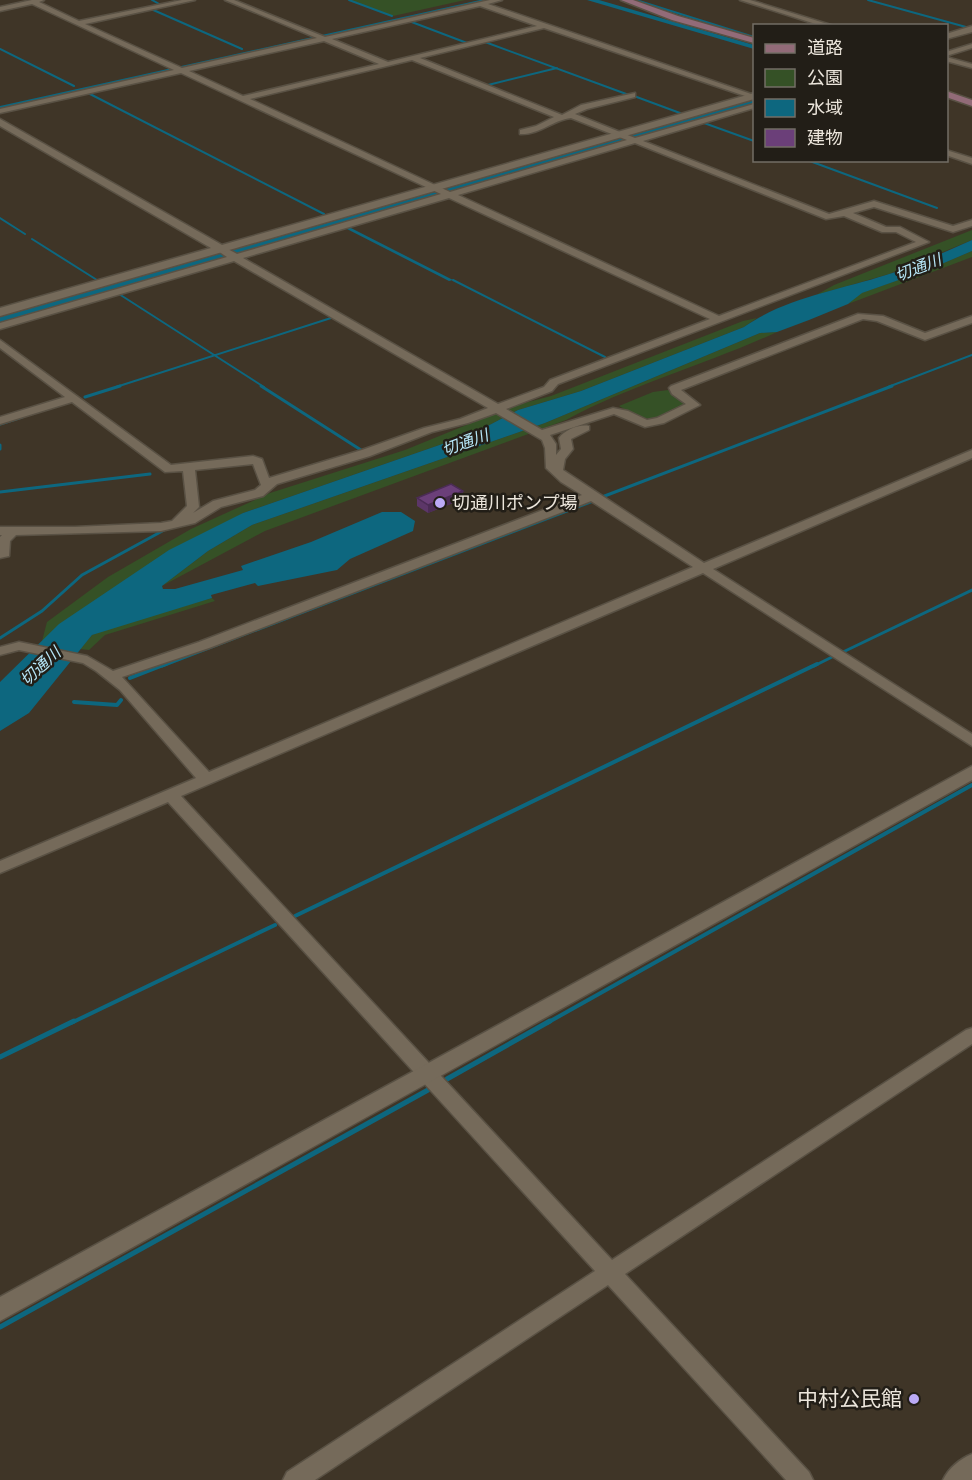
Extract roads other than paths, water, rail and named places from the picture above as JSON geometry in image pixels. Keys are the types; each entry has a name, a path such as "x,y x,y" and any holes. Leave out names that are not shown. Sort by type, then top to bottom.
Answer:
{"main road":[{"path":"625,0 675,18 753,41"},
{"path":"948,95 972,103"}],"street":[{"path":"0,9 43,0"},
{"path":"78,23 192,0"},
{"path":"228,0 387,64"},
{"path":"0,111 475,1 499,0"},
{"path":"743,0 824,24"},
{"path":"0,1 11,7"},
{"path":"475,1 753,100"},
{"path":"33,2 718,319"},
{"path":"242,99 544,26"},
{"path":"948,36 972,29"},
{"path":"948,53 972,46"},
{"path":"413,58 829,217 874,204 956,230 972,223"},
{"path":"948,60 972,66"},
{"path":"0,104 177,69"},
{"path":"523,132 539,128 584,107 632,95"},
{"path":"0,326 228,253 442,192 622,136 753,100"},
{"path":"0,312 228,253 442,192 635,141 753,100"},
{"path":"0,122 540,434 553,447 550,465 555,471 972,741"},
{"path":"948,153 972,161"},
{"path":"0,554 4,553 6,531 75,531 174,524 191,520 232,498 259,493 266,489 268,484 498,409 548,389 554,382 924,242 897,229 885,230 845,213"},
{"path":"540,434 613,411 624,413 645,424 660,421 694,405 676,392 675,388 862,316 879,318 925,337 972,319"},
{"path":"0,343 169,469 253,460 258,462 264,482 268,484"},
{"path":"0,421 73,398"},
{"path":"555,471 559,467 559,459 567,449 568,435 624,413"},
{"path":"0,867 972,454"},
{"path":"174,524 193,507 189,467"},
{"path":"112,676 204,645 592,496"},
{"path":"0,651 19,646 87,660 112,676 206,779"},
{"path":"0,1310 972,772"},
{"path":"171,795 801,1480"},
{"path":"295,1480 972,1035"},
{"path":"955,1480 972,1465"}],"water":[{"path":"480,0 495,0 0,110 0,106"},
{"path":"587,0 599,0 753,45 753,49"},
{"path":"753,100 753,105 449,191 0,323 0,317"},
{"path":"349,227 453,280 449,281 345,228"},
{"name":"切通川","path":"972,240 972,251 930,269 862,293 848,304 809,320 777,332 760,333 545,423 252,525 208,551 162,586 163,589 175,589 243,570 241,566 311,542 382,512 401,512 415,521 413,531 350,559 337,570 258,586 255,583 211,595 212,598 92,635 29,713 0,731 0,682 59,624 169,550 243,513 474,433 518,410 581,391 744,327 760,317 795,302 897,271"}],"waterway":[{"path":"152,0 161,5 157,6"},
{"path":"349,0 392,16"},
{"path":"636,0 753,37"},
{"path":"868,0 966,27"},
{"path":"151,9 242,49"},
{"path":"409,21 467,43"},
{"path":"485,42 556,68"},
{"path":"0,49 74,86"},
{"path":"488,85 556,68"},
{"path":"556,68 629,95"},
{"path":"88,93 324,214"},
{"path":"634,96 680,113"},
{"path":"704,123 753,141"},
{"path":"812,162 937,208"},
{"path":"0,218 25,234"},
{"path":"32,239 97,280"},
{"path":"453,280 605,357"},
{"path":"119,294 215,355"},
{"path":"215,355 331,318"},
{"path":"116,387 215,355"},
{"path":"215,355 264,387"},
{"path":"888,387 972,355"},
{"path":"85,397 120,386"},
{"path":"261,386 361,450"},
{"path":"602,497 892,386"},
{"path":"0,424 22,417"},
{"path":"0,492 150,474"},
{"path":"162,666 593,501"},
{"path":"0,638 42,611 82,575 166,529"},
{"path":"843,652 972,590"},
{"path":"814,666 832,657"},
{"path":"130,678 166,664"},
{"path":"295,916 817,664"},
{"path":"74,702 117,705 121,700"},
{"path":"547,1023 972,785"},
{"path":"71,1023 275,925"},
{"path":"0,1057 74,1021"},
{"path":"447,1079 550,1021"},
{"path":"0,1327 428,1090"}],"place":[{"name":"切通川ポンプ場","path":"440,503"},
{"name":"中村公民館","path":"914,1399"}]}
